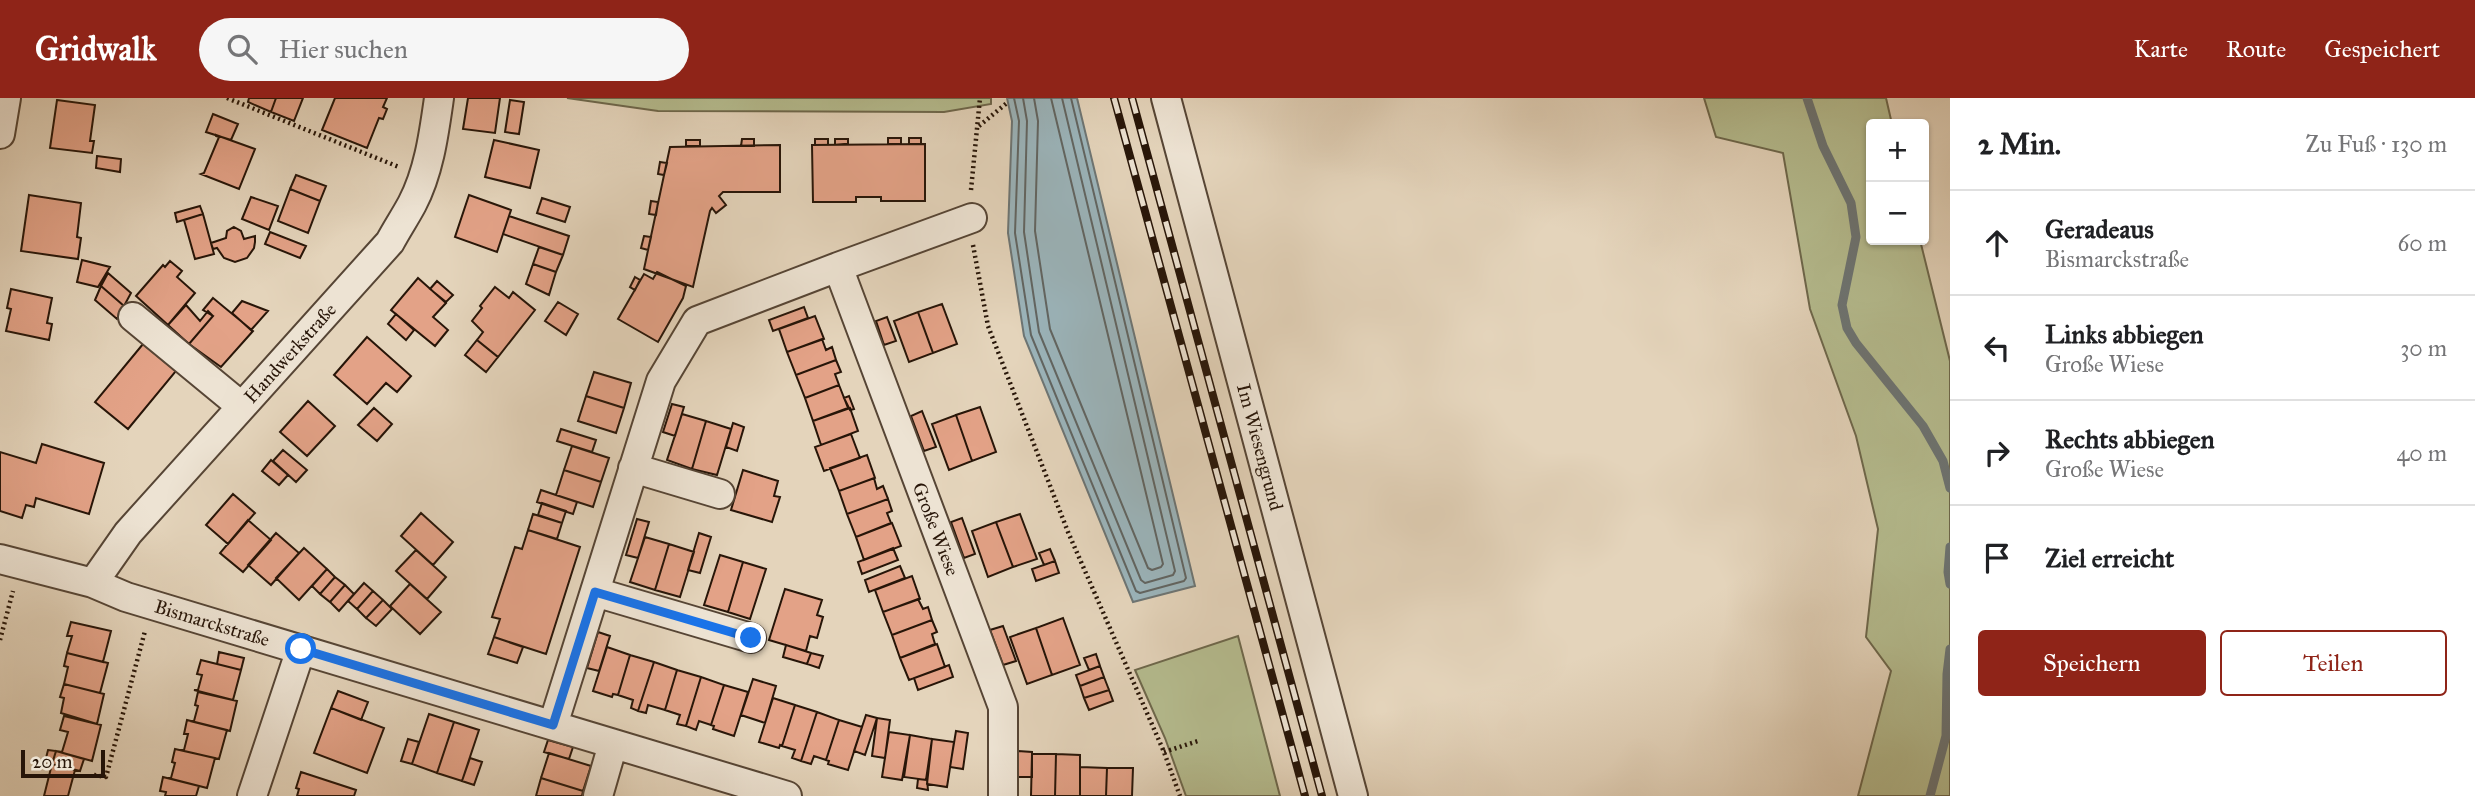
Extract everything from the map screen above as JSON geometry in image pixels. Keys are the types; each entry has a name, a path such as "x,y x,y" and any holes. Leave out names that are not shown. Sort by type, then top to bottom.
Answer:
{"street":[{"path":"0,134 6,98"},
{"name":"Handwerkstraße","path":"93,583 128,533 390,242 413,202 423,177 435,131 439,98"},
{"name":"Im Wiesengrund","path":"1166,98 1353,796"},
{"path":"553,725 661,381 697,321 972,218"},
{"name":"Große Wiese","path":"838,267 1003,707 1003,796"},
{"path":"132,317 241,406"},
{"path":"633,468 720,494"},
{"name":"Bismarckstraße","path":"10,562 93,583 125,597 553,725 752,791 787,796"},
{"path":"595,592 751,638"},
{"path":"252,796 301,649"},
{"path":"598,796 613,744"}],"path":[{"path":"227,98 423,177"},
{"path":"980,98 970,183 974,253 988,326 1068,532 1164,752 1180,796"},
{"path":"978,126 1008,102"},
{"path":"0,640 10,562"},
{"path":"94,775 106,777 152,604"},
{"path":"1164,752 1198,741"}],"green space":[{"path":"567,98 991,98 991,104 944,112 658,111"},
{"path":"1704,98 1886,98 1891,119 1866,119 1866,245 1921,245 1950,361 1950,796 1858,796 1891,671 1866,637 1878,529 1856,436 1810,309 1783,153 1716,137"},
{"path":"1238,636 1280,796 1186,796 1165,738 1135,670"}],"water":[{"path":"1007,98 1077,98 1195,586 1133,602 1024,336 1008,233 1012,121"}],"building":[{"path":"249,98 276,98 271,112 248,102"},
{"path":"276,98 303,98 294,121 271,112"},
{"path":"335,98 387,98 383,107 387,109 383,119 379,118 367,148 322,130"},
{"path":"468,98 500,98 495,133 463,129"},
{"path":"57,100 95,105 90,141 94,141 92,153 50,148"},
{"path":"510,100 524,102 519,134 505,132"},
{"path":"213,114 238,124 231,140 206,132"},
{"path":"216,135 255,149 239,189 201,174 204,173 219,137"},
{"path":"888,138 901,138 901,144 888,144"},
{"path":"909,138 921,138 921,144 909,144"},
{"path":"742,139 754,139 754,146 741,146"},
{"path":"815,139 828,139 828,145 815,145"},
{"path":"835,139 848,139 848,144 835,145"},
{"path":"494,140 539,150 530,188 485,177"},
{"path":"686,140 700,140 700,146 686,146"},
{"path":"925,144 925,201 881,201 881,197 856,197 856,202 813,202 812,145"},
{"path":"780,145 780,192 723,192 719,196 726,205 716,213 712,208 710,211 693,287 644,269 670,147"},
{"path":"97,156 121,159 120,172 96,168"},
{"path":"660,162 667,163 664,175 658,174"},
{"path":"296,175 326,186 320,201 290,189"},
{"path":"290,189 320,201 308,233 278,221"},
{"path":"29,195 81,203 77,237 81,238 78,259 21,251"},
{"path":"469,195 511,210 497,252 455,237"},
{"path":"251,197 278,206 269,230 242,219"},
{"path":"542,198 570,207 565,222 537,213"},
{"path":"651,201 658,202 656,215 649,214"},
{"path":"200,206 203,214 177,222 175,213"},
{"path":"203,214 214,254 195,259 184,220"},
{"path":"509,216 569,236 563,255 503,234"},
{"path":"234,227 241,231 244,239 255,236 254,248 247,258 235,262 224,258 217,248 213,249 211,243 226,238 227,231"},
{"path":"270,232 306,246 300,258 265,244"},
{"path":"644,236 651,237 648,250 641,248"},
{"path":"539,247 563,255 556,272 533,264"},
{"path":"82,260 110,267 98,287 77,282"},
{"path":"170,261 182,271 177,277 195,293 168,325 136,296 163,265 165,267"},
{"path":"533,264 556,272 549,295 526,284"},
{"path":"657,272 686,286 683,298 658,342 618,319 644,274 653,279"},
{"path":"108,273 131,293 124,306 101,286"},
{"path":"635,277 640,280 635,290 630,287"},
{"path":"418,278 446,303 433,317 448,330 435,346 391,310"},
{"path":"437,281 453,295 446,302 430,289"},
{"path":"101,286 124,306 117,319 95,300"},
{"path":"495,287 509,298 513,292 535,310 498,357 477,340 483,332 472,321"},
{"path":"11,289 52,298 47,323 52,324 49,340 6,331 11,309 7,308"},
{"path":"213,298 253,331 221,367 189,344 213,316 203,310"},
{"path":"242,301 268,311 251,330 232,313"},
{"path":"558,302 578,314 566,335 545,321"},
{"path":"942,304 957,344 933,353 918,312"},
{"path":"186,305 200,321 208,311 213,316 189,344 168,325"},
{"path":"804,307 808,318 773,331 769,320"},
{"path":"918,312 933,353 909,362 894,321"},
{"path":"396,314 414,330 406,340 388,324"},
{"path":"815,316 824,339 787,352 779,329"},
{"path":"887,317 896,341 884,345 876,321"},
{"path":"367,337 411,376 397,392 386,383 367,404 334,375"},
{"path":"822,339 826,350 832,347 836,360 796,375 787,352"},
{"path":"477,340 498,357 486,372 465,355"},
{"path":"143,344 176,371 128,429 95,402"},
{"path":"836,360 841,372 835,374 839,385 805,398 796,375"},
{"path":"594,372 631,383 624,408 586,396"},
{"path":"839,385 848,408 813,421 805,398"},
{"path":"586,396 624,408 616,433 578,421"},
{"path":"849,396 854,409 850,410 844,398"},
{"path":"308,401 335,426 307,456 280,432"},
{"path":"672,404 684,407 675,436 663,432"},
{"path":"980,407 996,452 972,461 956,415"},
{"path":"374,408 392,424 377,441 358,425"},
{"path":"850,408 858,431 821,445 813,421"},
{"path":"922,411 936,447 924,451 911,416"},
{"path":"682,414 706,421 692,469 667,460"},
{"path":"956,415 972,461 949,470 932,424"},
{"path":"706,421 731,429 717,475 692,469"},
{"path":"733,423 744,427 737,451 726,447"},
{"path":"561,429 596,440 592,452 557,441"},
{"path":"851,434 860,458 824,471 815,447"},
{"path":"42,444 104,463 89,514 36,498 34,507 26,505 22,518 0,511 0,452 36,463"},
{"path":"572,446 609,458 601,482 564,470"},
{"path":"283,450 307,470 296,482 273,461"},
{"path":"867,455 875,478 839,491 830,468"},
{"path":"271,460 288,475 279,485 262,471"},
{"path":"564,470 601,482 593,507 556,495"},
{"path":"743,470 778,481 774,496 780,497 772,522 731,510"},
{"path":"874,478 877,489 883,486 888,499 847,514 839,491"},
{"path":"541,490 577,502 573,514 537,502"},
{"path":"233,494 255,513 228,544 206,525"},
{"path":"888,499 892,511 887,513 891,523 856,537 847,514"},
{"path":"542,503 566,511 562,523 538,515"},
{"path":"421,513 453,542 433,565 401,536"},
{"path":"533,514 562,523 557,539 528,530"},
{"path":"1020,514 1037,559 1013,567 996,522"},
{"path":"962,518 975,554 964,558 951,522"},
{"path":"637,519 649,522 638,558 626,555"},
{"path":"248,520 271,540 243,572 220,553"},
{"path":"996,522 1013,567 988,577 972,531"},
{"path":"892,523 901,546 864,560 856,537"},
{"path":"528,530 580,547 546,654 494,637 500,619 492,617 515,547 522,549"},
{"path":"276,533 299,553 271,585 248,565"},
{"path":"699,533 711,537 700,573 688,570"},
{"path":"645,537 669,544 655,590 630,582"},
{"path":"669,544 694,552 680,597 655,590"},
{"path":"304,548 327,569 299,600 276,578"},
{"path":"893,548 898,560 862,574 858,562"},
{"path":"1050,549 1055,561 1044,565 1039,553"},
{"path":"416,550 446,577 427,599 396,571"},
{"path":"720,555 743,562 728,612 704,605"},
{"path":"1055,561 1059,573 1036,581 1032,569"},
{"path":"743,562 766,569 750,619 728,612"},
{"path":"900,566 905,578 869,592 865,580"},
{"path":"327,569 335,577 320,594 312,586"},
{"path":"912,576 920,599 883,612 875,590"},
{"path":"335,577 345,585 330,602 320,594"},
{"path":"364,583 373,591 357,609 348,601"},
{"path":"410,584 441,612 420,634 390,606"},
{"path":"345,585 354,594 339,611 330,602"},
{"path":"785,589 822,600 817,615 823,617 817,638 810,636 806,651 769,640"},
{"path":"373,591 383,600 366,618 357,609"},
{"path":"918,599 923,609 928,607 932,620 892,635 883,612"},
{"path":"383,600 392,609 376,626 366,618"},
{"path":"1063,618 1080,665 1052,675 1036,628"},
{"path":"932,620 937,632 932,634 935,644 900,658 892,635"},
{"path":"71,622 111,631 103,662 67,653 72,636 67,636"},
{"path":"1003,626 1016,661 1003,665 990,630"},
{"path":"1036,628 1052,675 1027,684 1010,637"},
{"path":"598,632 610,636 599,671 587,668"},
{"path":"494,637 523,647 517,663 488,654"},
{"path":"937,644 945,667 909,680 900,658"},
{"path":"786,645 811,653 807,664 783,657"},
{"path":"607,647 630,655 618,695 613,694 612,697 593,691"},
{"path":"219,652 244,658 241,670 217,664"},
{"path":"67,653 108,663 100,693 64,684 68,667 64,666"},
{"path":"811,653 823,656 819,668 807,664"},
{"path":"1096,654 1100,666 1089,670 1084,658"},
{"path":"630,655 654,662 638,711 631,708 633,700 618,695"},
{"path":"201,660 241,670 233,700 194,690 198,690 202,675 197,674"},
{"path":"654,662 677,670 665,710 648,705 646,713 638,711"},
{"path":"949,665 953,677 918,690 914,678"},
{"path":"1100,666 1104,677 1080,686 1076,675"},
{"path":"677,670 701,677 686,726 677,724 680,715 665,710"},
{"path":"701,677 724,685 711,725 699,721 696,730 686,726"},
{"path":"1104,677 1109,690 1084,698 1080,686"},
{"path":"753,679 776,686 765,723 741,715"},
{"path":"64,684 104,694 97,724 61,713 64,698 60,697"},
{"path":"724,685 748,692 734,736 713,729 714,726 711,725"},
{"path":"1109,690 1113,701 1089,710 1084,698"},
{"path":"338,691 368,702 361,720 331,708"},
{"path":"198,692 237,701 230,731 190,721 194,721"},
{"path":"773,698 795,705 782,746 779,748 759,742"},
{"path":"795,705 817,712 801,761 792,758 795,750 782,746"},
{"path":"331,708 384,728 367,773 314,753"},
{"path":"817,712 839,720 826,760 814,756 811,764 801,761"},
{"path":"429,714 454,722 437,773 412,764"},
{"path":"866,715 877,718 865,755 854,751"},
{"path":"64,716 101,725 92,761 56,751 62,752 68,732 60,730"},
{"path":"877,718 890,720 885,758 872,756"},
{"path":"187,720 227,730 219,759 180,750 184,750 188,734 184,734"},
{"path":"839,720 862,727 848,770 828,764 829,761 826,760"},
{"path":"454,722 479,730 462,781 437,773"},
{"path":"956,731 968,733 963,769 950,767"},
{"path":"889,732 910,735 902,780 882,777"},
{"path":"910,735 932,739 926,780 904,777"},
{"path":"408,739 419,742 412,764 401,761"},
{"path":"932,739 954,742 947,787 927,784"},
{"path":"548,740 573,747 569,759 544,752"},
{"path":"175,749 215,758 207,788 168,778 171,778 175,763 172,762"},
{"path":"48,750 56,751 52,764 45,762"},
{"path":"56,751 84,759 80,771 52,764"},
{"path":"1018,751 1032,752 1032,777 1018,777"},
{"path":"549,753 591,766 583,791 541,778"},
{"path":"1032,754 1056,754 1055,796 1031,796"},
{"path":"1056,754 1080,755 1080,796 1055,796"},
{"path":"470,758 482,762 474,785 462,781"},
{"path":"52,764 75,770 68,796 44,796"},
{"path":"1080,767 1107,768 1106,796 1080,796"},
{"path":"1107,768 1133,768 1132,796 1106,796"},
{"path":"301,772 356,790 354,796 297,796 299,789 296,788"},
{"path":"163,777 199,786 196,796 165,796 166,792 160,791"},
{"path":"541,778 583,791 582,796 536,796"},
{"path":"918,779 927,780 928,790 917,788"}],"waterway":[{"path":"1807,98 1823,146 1851,203 1856,237 1842,305 1847,328 1923,426 1943,461 1950,488"},
{"path":"1950,547 1950,584"},
{"path":"1930,796 1946,736 1950,649"}],"railway":[{"path":"1114,98 1305,796"},
{"path":"1132,98 1322,796"}],"route":[{"path":"301,649 553,725 595,592 751,638"}]}
